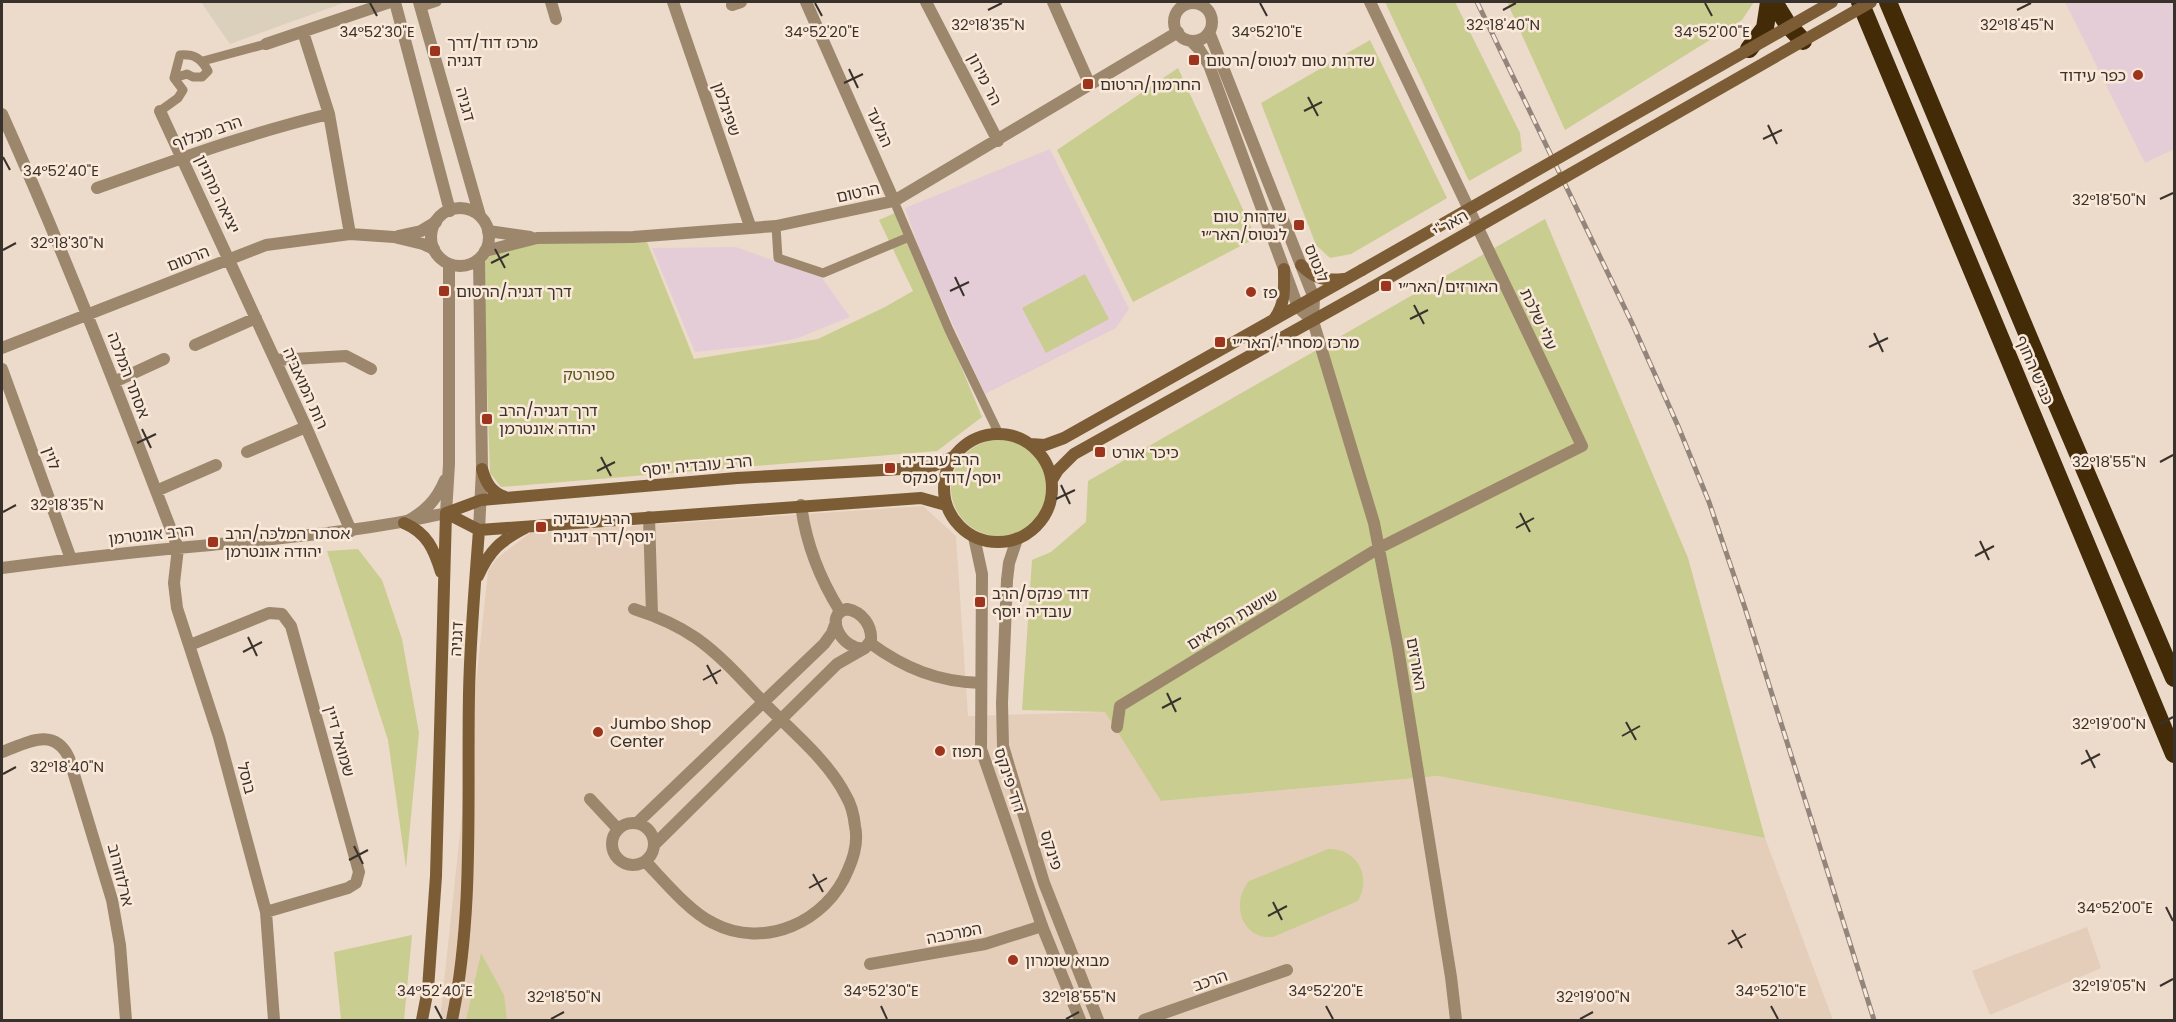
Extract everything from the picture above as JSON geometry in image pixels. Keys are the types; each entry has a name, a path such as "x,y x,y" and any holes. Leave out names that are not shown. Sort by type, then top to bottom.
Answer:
{"highway":[{"path":"1749,49 1765,28 1769,2"},
{"path":"1774,2 1789,27 1803,41"},
{"name":"כביש החוף","path":"1860,2 2175,754"},
{"name":"כביש החוף","path":"1888,2 2036,356 2175,678"}],"main road":[{"name":"האר\"י","path":"1030,444 1045,445 1064,438 1348,279 1832,2"},
{"name":"האר\"י","path":"1052,480 1058,470 1074,454 1313,321 1871,2"},
{"path":"1301,266 1315,277 1322,279 1348,279"},
{"path":"1273,321 1279,312 1284,295 1284,269"},
{"path":"999,434 1015,437 1030,444 1042,456 1052,480 1052,497 1047,513 1037,527 1017,539 998,543 974,537 960,527 946,505 945,480 955,456 974,440 999,434"},
{"name":"הרב עובדיה יוסף","path":"446,513 481,500 737,478 919,468 933,466 955,456"},
{"path":"482,469 492,491 509,498"},
{"path":"446,513 479,530 921,498 946,505"},
{"name":"דגניה","path":"422,1020 428,989 436,876 446,513"},
{"path":"404,523 424,535 435,555 444,581"},
{"path":"475,583 492,551 503,540 532,525"},
{"name":"דגניה","path":"452,1020 458,994 469,876 469,693 479,530"}],"street":[{"path":"203,61 266,44 390,2"},
{"path":"395,2 450,211"},
{"path":"422,4 437,2"},
{"path":"551,2 556,19"},
{"name":"שפיגלמן","path":"673,2 750,226"},
{"name":"הגלעד","path":"806,2 894,201"},
{"name":"הר מירון","path":"926,2 998,141"},
{"path":"1053,2 1089,83"},
{"path":"1174,2 1175,17 1178,32 1186,39 1202,39 1209,32 1212,21 1211,15 1202,4 1193,3 1187,4 1177,12 1175,17"},
{"name":"עלי שלכת","path":"1370,2 1582,446 1378,549"},
{"name":"דגניה","path":"422,4 480,216"},
{"path":"303,32 329,114 350,234"},
{"name":"הרטום","path":"488,231 537,238 633,237 750,226 776,226 894,201 1178,32"},
{"name":"לנטוס","path":"1209,32 1314,298 1313,321"},
{"name":"לנטוס","path":"1191,40 1209,65 1298,307 1313,321"},
{"path":"190,54 203,61 208,71 202,77 187,74 174,78 180,55 190,54"},
{"path":"160,111 178,98 183,90 174,78"},
{"name":"יציאה מחניון","path":"160,111 229,259"},
{"name":"אסתר המלכה","path":"2,114 88,314 178,548"},
{"name":"הרב מכלוף","path":"97,188 260,132 329,114"},
{"path":"894,201 949,330 999,434"},
{"path":"460,208 470,210 480,216 488,231 488,245 482,255 467,265 449,264 438,255 434,249 432,235 436,222 450,211 460,208"},
{"name":"הרטום","path":"394,237 421,231 436,222"},
{"path":"776,226 778,258 823,273 909,237"},
{"name":"הרטום","path":"2,348 266,245 350,234 394,237 434,249"},
{"name":"הרטום","path":"482,255 537,238"},
{"name":"דגניה","path":"479,530 482,469 482,255"},
{"name":"רות המואביה","path":"229,259 351,531"},
{"name":"דגניה","path":"446,513 449,464 449,264"},
{"path":"195,345 256,318"},
{"name":"האורזים","path":"1313,321 1374,523 1450,965 1456,1020"},
{"path":"275,360 346,356 371,369"},
{"path":"114,382 164,359"},
{"name":"לוין","path":"2,369 71,559"},
{"path":"247,452 306,427"},
{"path":"404,523 421,513 438,496 449,464"},
{"path":"156,491 216,465"},
{"path":"801,506 813,557 838,617 840,634 846,643 855,648 867,645 923,674 945,680 981,683"},
{"name":"הרב אונטרמן","path":"2,568 351,531 404,523 446,513"},
{"path":"649,517 652,615"},
{"name":"דוד פינקס","path":"974,537 982,574 981,749 1042,926 1080,1020"},
{"name":"פינקס","path":"1017,539 1007,580 1002,703 1003,746 1044,882 1098,1020"},
{"name":"בוסל","path":"178,548 174,583 177,608 219,737 266,912 274,1020"},
{"name":"שושנת הפלאים","path":"1117,727 1120,706 1378,549"},
{"path":"634,609 677,627 703,643 725,662 825,765 847,796 856,827 854,857 843,884 824,907 800,924 772,933 742,933 712,923 684,901 646,862"},
{"path":"637,823 826,642 838,617 849,609 863,617 870,629 867,645 837,664 655,844 646,862 630,866 618,860 612,848 613,838 618,829 627,824 637,823 651,832 655,844"},
{"name":"שמואל דיין","path":"190,645 269,613 282,614 291,626 360,872 356,883 348,888 266,912"},
{"name":"ארלוזורוב","path":"2,752 40,739 51,739 60,744 69,758 112,900 120,945 126,1020"},
{"path":"590,799 618,829"},
{"name":"המרכבה","path":"870,964 985,944 1042,926"},
{"name":"הרכב","path":"1144,1020 1287,970"}],"shaded area":[{"path":"201,2 346,2 230,44"},
{"name":"כפר עידוד","path":"2065,2 2174,2 2174,149 2145,163"},
{"path":"1050,149 1129,309 1116,328 985,394 923,259 905,208"},
{"path":"736,247 822,278 850,317 798,338 771,344 695,352 652,248"},
{"path":"923,506 956,536 968,716 1105,712 1162,801 1438,776 1765,838 1833,1020 440,1020 488,571 496,559 530,533"},
{"path":"2087,927 2101,968 1990,1015 1972,971"}],"green space":[{"path":"1385,2 1455,2 1520,133 1522,151 1469,181"},
{"path":"1507,2 1754,2 1742,20 1565,130"},
{"path":"1370,40 1447,198 1351,254 1330,258 1316,245 1261,103"},
{"path":"1178,68 1256,238 1133,302 1057,150"},
{"name":"ספורטק","path":"897,212 982,417 937,451 501,487 490,473 483,265 499,244 647,242 694,359 818,339 913,291 879,220"},
{"path":"1545,219 1688,558 1765,838 1438,776 1161,801 1105,712 1022,710 1032,560 1051,552 1086,522 1088,481"},
{"path":"1085,274 1109,319 1046,353 1022,308"},
{"path":"999,440 1017,443 1033,454 1044,470 1047,488 1044,506 1033,522 1017,533 999,536 981,533 965,522 954,506 951,488 954,470 965,454 981,443"},
{"path":"358,549 382,580 402,639 419,733 406,868 388,740 327,551"},
{"path":"1328,849 1347,853 1359,865 1363,882 1358,901 1273,937 1254,933 1242,918 1240,909 1240,899 1249,881"},
{"path":"412,935 404,1020 341,1020 334,952"},
{"path":"481,953 504,995 507,1020 466,1020"}],"railway":[{"path":"1477,2 1632,323 1709,502 1745,608 1874,1020"}],"place":[{"name":"מרכז דוד/דרך דגניה","path":"435,51"},
{"name":"שדרות טום לנטוס/הרטום","path":"1194,60"},
{"name":"כפר עידוד","path":"2138,75"},
{"name":"החרמון/הרטום","path":"1088,84"},
{"name":"שדרות טום לנטוס/האר״י","path":"1299,225"},
{"name":"האורזים/האר״י","path":"1386,286"},
{"name":"דרך דגניה/הרטום","path":"444,291"},
{"name":"פז","path":"1251,292"},
{"name":"מרכז מסחרי/האר״י","path":"1220,342"},
{"name":"דרך דגניה/הרב יהודה אונטרמן","path":"487,419"},
{"name":"כיכר אורט","path":"1100,452"},
{"name":"הרב עובדיה יוסף/דוד פנקס","path":"890,468"},
{"name":"הרב עובדיה יוסף/דרך דגניה","path":"541,527"},
{"name":"אסתר המלכה/הרב יהודה אונטרמן","path":"213,542"},
{"name":"דוד פנקס/הרב עובדיה יוסף","path":"980,602"},
{"name":"Jumbo Shop Center","path":"598,732"},
{"name":"תפוז","path":"940,751"},
{"name":"מבוא שומרון","path":"1013,960"}]}
